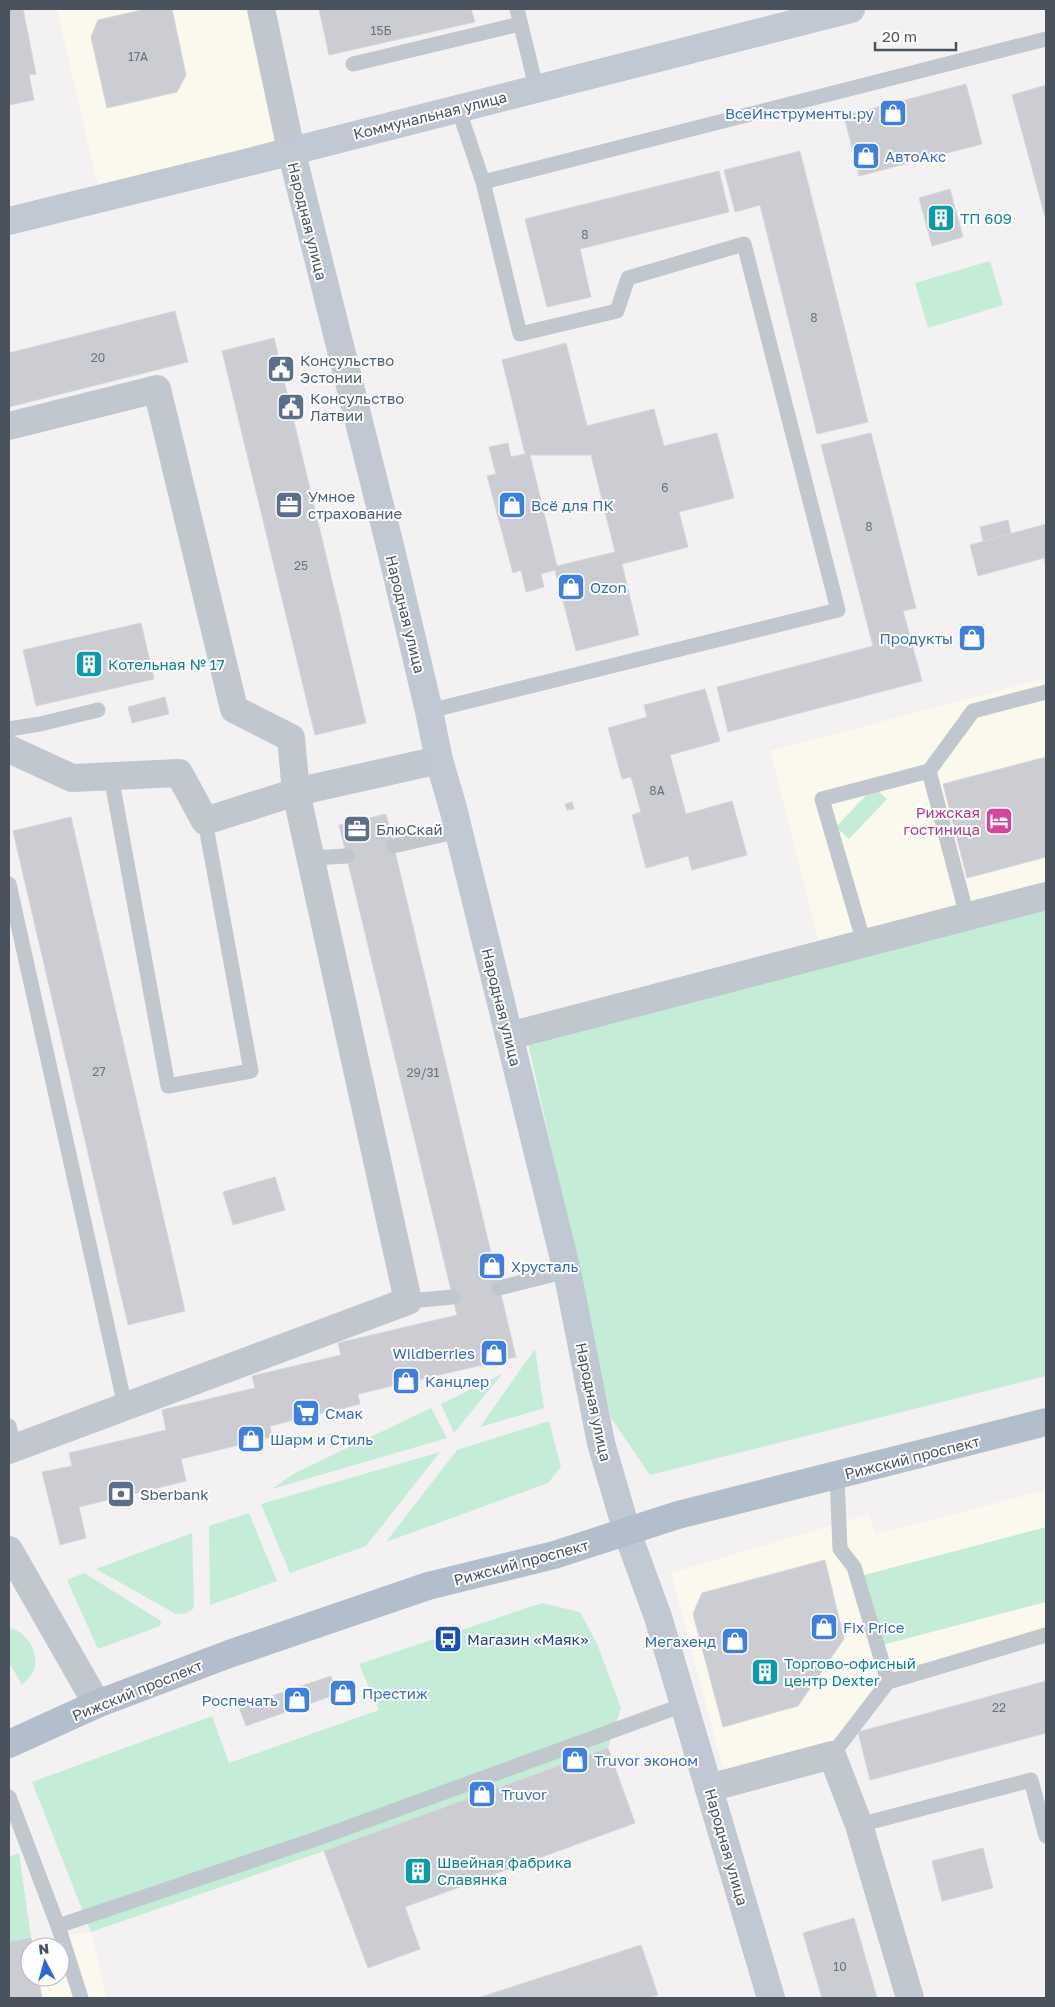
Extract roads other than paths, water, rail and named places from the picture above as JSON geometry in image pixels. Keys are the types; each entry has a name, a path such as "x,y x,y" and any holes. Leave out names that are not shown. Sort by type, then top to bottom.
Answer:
{"main road":[{"name":"Рижский проспект","path":"9,1744 97,1704 229,1654 428,1586 554,1555 678,1515 1046,1422"}],"street":[{"name":"Народная улица","path":"261,9 290,150 430,711 439,760 459,831 567,1271 600,1443 627,1532 658,1617 771,1998"},
{"name":"Коммунальная улица","path":"9,221 851,9"},
{"path":"9,426 157,389 234,709 291,738 296,792 408,1301 125,1406 10,1441"},
{"path":"9,749 72,778 179,773 205,820 296,792 439,760"},
{"path":"509,1036 1046,896"},
{"path":"9,1550 97,1704"},
{"path":"709,1788 832,1755 860,1825 910,1998"}],"lane":[{"path":"517,9 536,87"},
{"path":"353,64 520,24"},
{"path":"482,182 1046,39"},
{"path":"430,711 838,610 744,244 628,278 617,311 520,334 482,182 458,108"},
{"path":"864,943 822,799 929,771 973,711 1046,692"},
{"path":"9,729 40,724 98,710"},
{"path":"929,771 967,916"},
{"path":"111,776 168,1086 251,1071 205,820"},
{"path":"394,846 459,831"},
{"path":"311,858 347,856"},
{"path":"9,884 125,1406"},
{"path":"499,1288 567,1271"},
{"path":"408,1301 452,1297"},
{"path":"837,1476 840,1549 854,1567 888,1682"},
{"path":"832,1755 888,1682 1046,1636"},
{"path":"58,1926 319,1838 684,1705"},
{"path":"860,1825 1031,1780 1046,1836"},
{"path":"9,1797 58,1926 81,1998"}],"place":[{"name":"ВсеИнструменты.ру","path":"893,113"},
{"name":"АвтоАкс","path":"866,156"},
{"name":"ТП 609","path":"941,218"},
{"name":"Консульство Эстонии","path":"281,369"},
{"name":"Консульство Латвии","path":"291,407"},
{"name":"Умное страхование","path":"289,505"},
{"name":"Всё для ПК","path":"512,505"},
{"name":"Ozon","path":"571,587"},
{"name":"Продукты","path":"972,638"},
{"name":"Котельная № 17","path":"89,664"},
{"name":"Рижская гостиница","path":"999,821"},
{"name":"БлюСкай","path":"357,829"},
{"name":"Хрусталь","path":"492,1266"},
{"name":"Wildberries","path":"494,1353"},
{"name":"Канцлер","path":"406,1381"},
{"name":"Смак","path":"306,1413"},
{"name":"Шарм и Стиль","path":"251,1439"},
{"name":"Sberbank","path":"121,1494"},
{"name":"Fix Price","path":"824,1627"},
{"name":"Магазин «Маяк»","path":"448,1639"},
{"name":"Мегахенд","path":"735,1641"},
{"name":"Торгово-офисный центр Dexter","path":"765,1672"},
{"name":"Престиж","path":"343,1693"},
{"name":"Роспечать","path":"297,1700"},
{"name":"Truvor эконом","path":"575,1760"},
{"name":"Truvor","path":"482,1794"},
{"name":"Швейная фабрика Славянка","path":"418,1871"}]}
